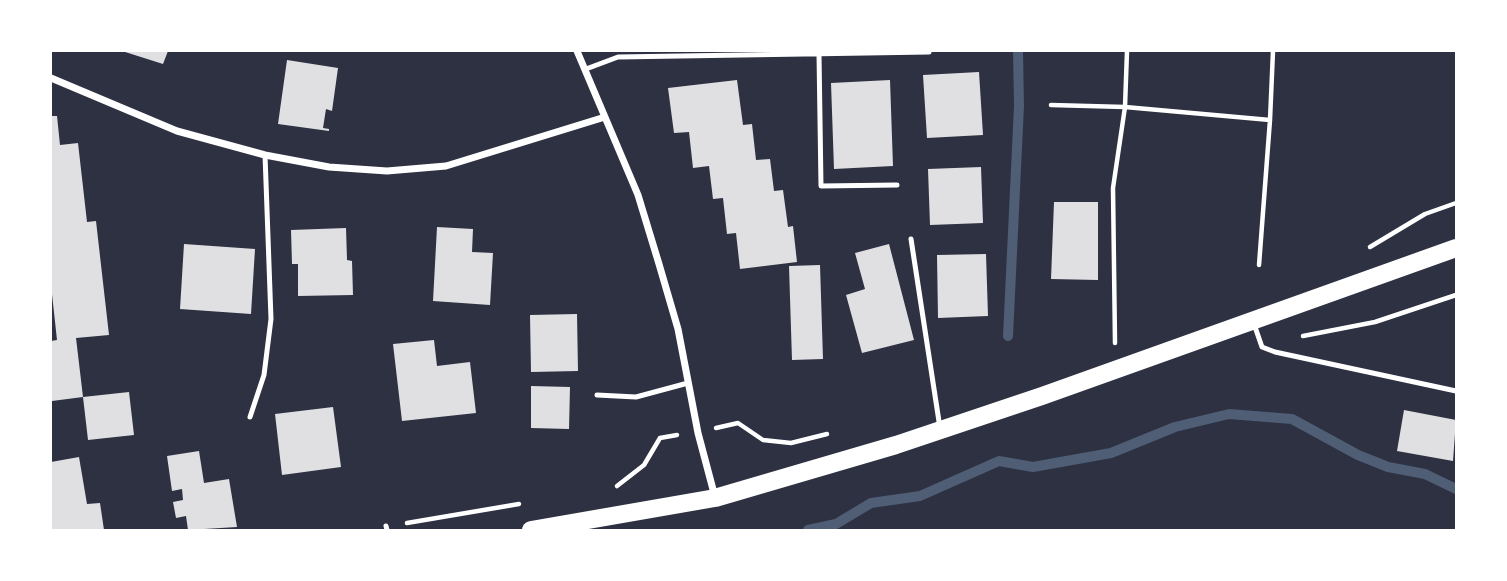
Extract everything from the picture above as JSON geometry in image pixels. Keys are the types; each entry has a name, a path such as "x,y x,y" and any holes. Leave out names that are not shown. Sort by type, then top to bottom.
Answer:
{"main road":[{"path":"531,530 715,498 940,431 1456,248"}],"street":[{"path":"577,51 638,195 678,329 715,498"},
{"path":"51,78 177,131 265,155 329,167 387,170 446,166 605,117"}],"lane":[{"path":"586,69 618,57 929,52"},
{"path":"819,54 821,186 897,185"},
{"path":"250,417 264,375 271,319 265,155"},
{"path":"911,239 940,431"},
{"path":"1253,321 1262,347 1456,391"},
{"path":"597,395 636,397 688,383"}],"path":[{"path":"1115,344 1113,188 1125,107 1127,51"},
{"path":"1259,265 1273,51"},
{"path":"1051,105 1125,107 1270,120"},
{"path":"1262,347 1375,322 1456,295"}],"building":[{"path":"122,51 168,51 163,64"},
{"path":"287,60 338,68 332,111 326,109 323,128 329,131 278,124"},
{"path":"979,72 983,135 927,138 923,75"},
{"path":"737,80 743,125 752,124 756,160 770,159 774,191 783,190 788,227 793,226 797,262 740,269 736,233 727,234 723,198 713,199 709,166 693,168 689,132 674,133 668,88"},
{"path":"890,80 893,166 834,169 831,83"},
{"path":"51,116 57,116 60,145 78,143 87,222 96,221 109,335 76,338 83,397 52,401 51,341 57,340 51,285"},
{"path":"981,167 983,223 930,225 928,169"},
{"path":"1054,202 1098,202 1098,280 1051,279"},
{"path":"437,227 473,229 472,252 493,253 490,305 433,301"},
{"path":"346,228 347,260 352,261 353,295 298,296 298,264 292,264 291,230"},
{"path":"184,244 255,249 251,314 180,309"},
{"path":"889,244 914,340 862,353 846,295 865,289 855,253"},
{"path":"986,254 988,316 938,318 937,255"},
{"path":"820,265 823,359 792,360 789,266"},
{"path":"577,314 578,371 531,372 530,315"},
{"path":"434,340 437,366 470,362 476,413 402,421 393,344"},
{"path":"531,386 570,387 569,429 531,428"},
{"path":"129,392 134,435 88,440 83,397"},
{"path":"333,407 341,467 282,475 275,414"},
{"path":"1404,410 1456,420 1453,461 1397,451"},
{"path":"199,451 204,483 229,479 237,527 188,530 186,516 176,518 173,502 183,500 182,489 172,491 167,456"},
{"path":"79,457 87,504 100,503 104,530 51,530 51,462"}],"waterway":[{"path":"1008,336 1019,106 1018,51"},
{"path":"808,530 836,524 871,503 920,496 999,461 1033,467 1111,453 1175,427 1229,414 1292,419 1358,455 1388,467 1425,474 1456,489"}]}
